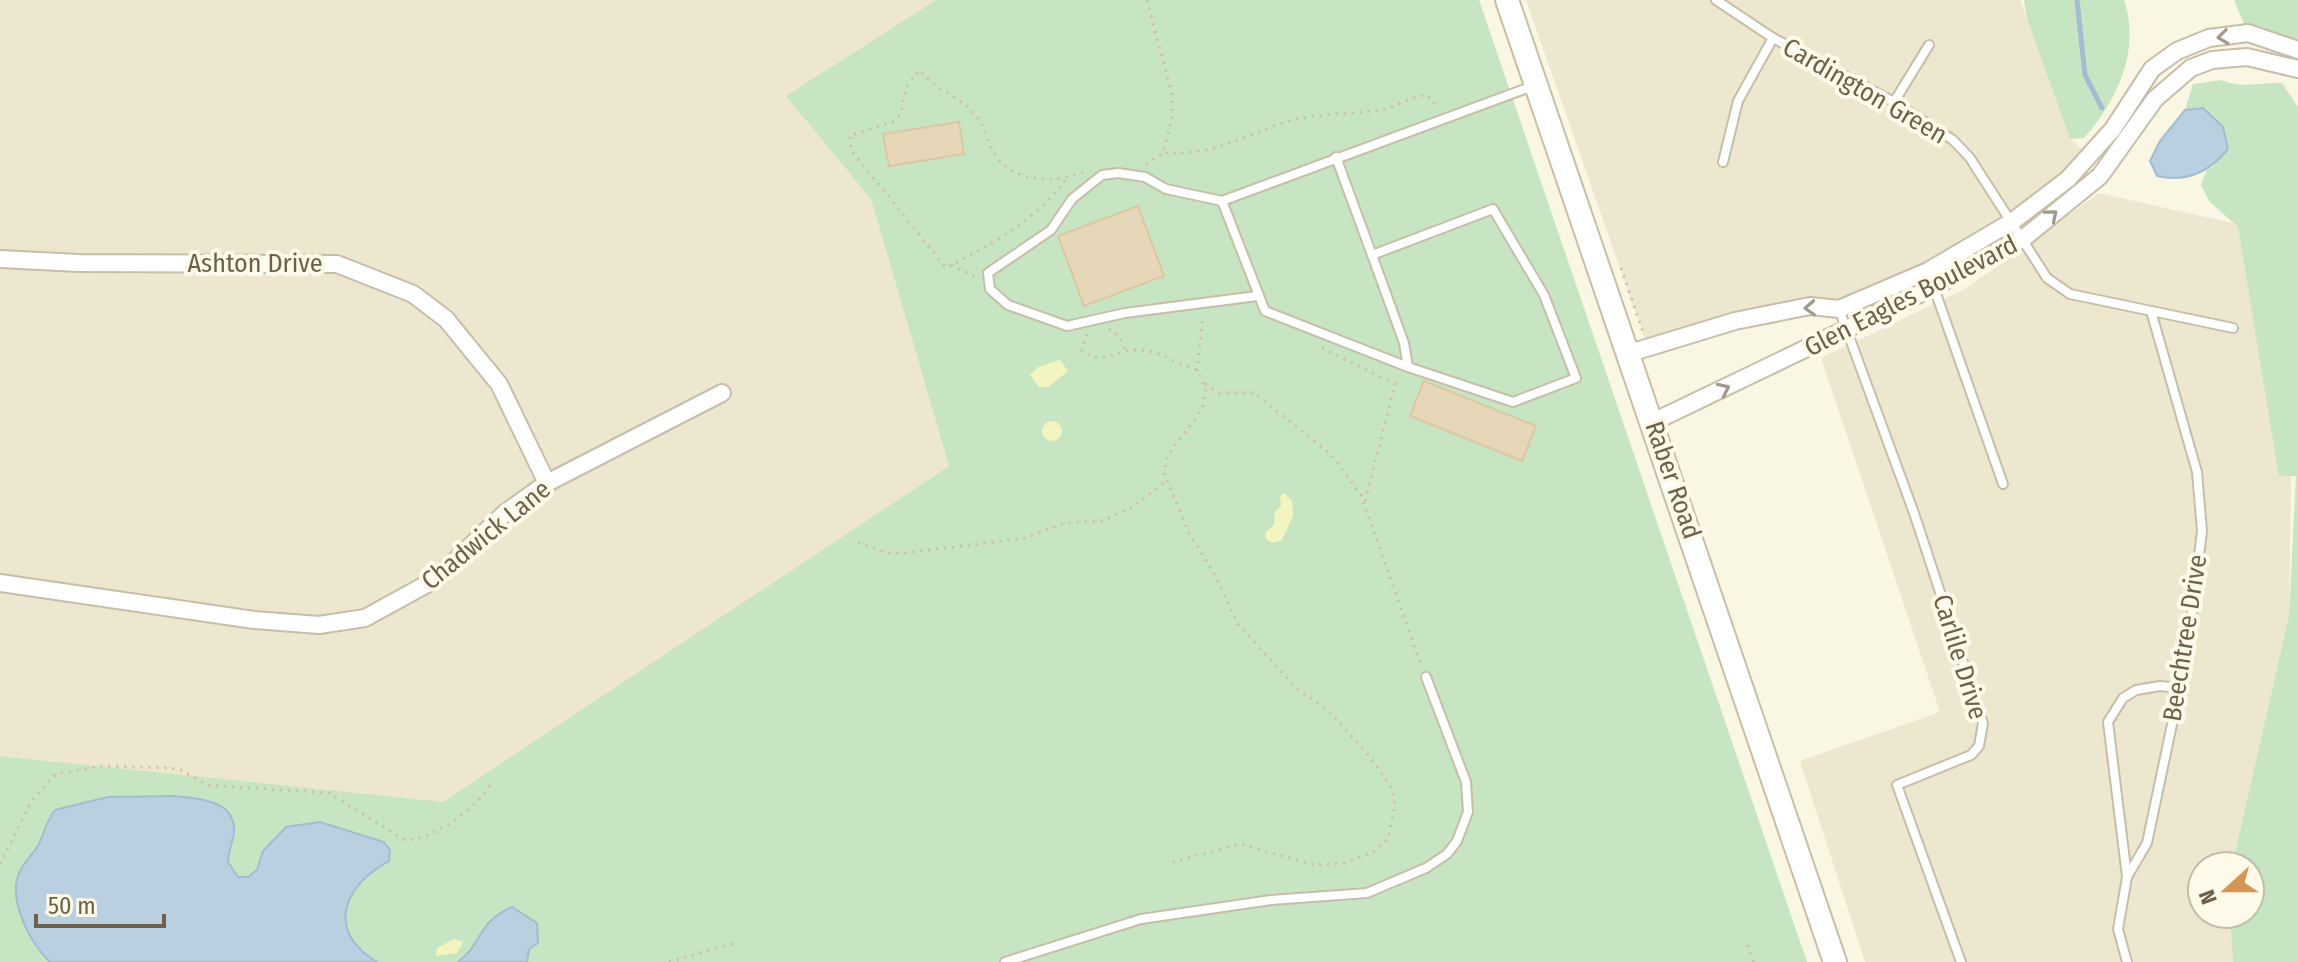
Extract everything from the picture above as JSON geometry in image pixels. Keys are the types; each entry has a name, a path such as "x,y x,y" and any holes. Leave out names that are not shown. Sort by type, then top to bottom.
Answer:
{"street":[{"name":"Raber Road","path":"1507,0 1630,353 1835,962"},
{"name":"Glen Eagles Boulevard","path":"1630,353 1735,321 1810,306 1839,309 1928,271 2013,221 2068,179 2113,129 2152,69 2177,51 2209,38 2248,33 2298,50"},
{"name":"Glen Eagles Boulevard","path":"1653,422 1934,287 2024,238 2100,176 2155,99 2191,68 2212,60 2247,57 2298,69"},
{"name":"Ashton Drive","path":"0,259 79,263 337,264 413,294 446,319 499,384 547,483"},
{"name":"Chadwick Lane","path":"0,583 254,620 319,625 365,618 436,579 505,513 547,483 722,393"}],"lane":[{"name":"Cardington Green","path":"1716,0 1773,38 1894,102 1953,140 1970,158 2047,278 2057,287 2070,294 2233,328"},
{"path":"1723,162 1738,101 1773,38"},
{"path":"1894,102 1929,45"},
{"path":"1257,296 1125,313 1067,326 1008,305 990,289 988,273 1051,230 1072,199 1102,175 1118,173 1145,177 1166,189 1222,201 1537,84"},
{"path":"1336,157 1404,343 1408,367"},
{"path":"1222,201 1265,311 1408,367 1513,402 1576,378 1544,295 1493,209 1372,255"},
{"path":"1928,271 2003,484"},
{"path":"1839,309 1845,330"},
{"name":"Beechtree Drive","path":"2127,962 2118,929 2127,877 2147,843 2187,653 2200,546 2201,499 2151,311"},
{"name":"Carlile Drive","path":"1845,330 1903,483 1983,723 1979,746 1971,755 1897,785 1961,962"},
{"path":"1005,962 1127,922 1271,900 1367,893 1426,868 1447,854 1457,841 1468,812 1466,782 1426,677"},
{"path":"2127,877 2108,722 2123,698 2136,690 2160,686 2178,688"}],"path":[{"path":"1147,0 1172,95 1173,115 1163,153"},
{"path":"1065,180 1050,201 1015,228 946,268 851,150 850,135 893,122 900,115 907,86 920,70 930,83 965,103 977,115 986,127 999,160 1022,173 1052,181 1065,180 1094,168"},
{"path":"1142,166 1163,153 1232,145 1276,125 1348,110 1377,112 1415,96 1427,95 1437,106 1440,121"},
{"path":"951,265 988,282"},
{"path":"1173,862 1240,844 1315,865 1345,863 1373,852 1388,839 1395,804 1391,787 1371,758 1330,712 1296,688 1238,624 1189,533 1166,481 1168,455 1202,410 1206,389 1197,370 1205,303"},
{"path":"1108,328 1118,335 1127,353"},
{"path":"1095,329 1086,334 1082,351 1092,358 1105,359 1139,349 1197,370 1206,384 1219,393 1254,393 1312,436 1332,455 1361,495 1426,677"},
{"path":"1320,346 1395,384 1364,506"},
{"path":"858,543 887,553 905,553 1025,538 1065,523 1102,521 1119,515 1166,481"},
{"path":"0,864 43,785 56,774 83,768 170,768 181,770 207,785 329,793 405,840 431,834 478,799 492,782"},
{"path":"669,962 735,943"},
{"path":"1747,945 1754,962"}],"shaded area":[{"path":"0,0 936,0 787,96 871,199 949,466 443,803 0,756"},
{"path":"936,0 1479,0 1807,962 0,962 0,756 443,802 949,466 871,199 786,96"},
{"path":"1526,0 2020,0 2070,139 2090,157 2013,221 1839,309 1810,306 1648,348"},
{"path":"2024,0 2124,0 2130,37 2123,74 2107,108 2084,138 2070,139 2027,19"},
{"path":"2234,0 2298,0 2298,50 2248,33"},
{"path":"2221,80 2244,85 2282,83 2298,107 2298,962 2233,962 2231,930 2266,930 2266,850 2236,850 2289,615 2296,476 2279,476 2238,227 2209,201 2201,185 2207,169 2214,166 2185,110 2193,84"},
{"path":"2099,193 2295,237 2289,615 2236,850 2186,850 2186,930 2231,930 2233,962 1865,962 1800,761 1940,712 1821,358 1965,289"}],"sand":[{"path":"1060,360 1068,371 1048,387 1039,387 1030,375 1038,367"},
{"path":"1052,421 1059,424 1062,431 1059,438 1052,441 1045,438 1042,431 1045,424"},
{"path":"1284,493 1292,501 1293,516 1282,540 1273,543 1266,539 1265,533 1274,525 1275,512 1281,506 1280,496"},
{"path":"454,939 463,942 457,953 436,956 437,948"}],"water":[{"path":"2203,108 2223,127 2228,149 2197,173 2178,178 2157,176 2150,161 2160,141 2185,110"},
{"path":"174,796 212,802 228,812 234,830 228,862 238,877 248,877 257,870 263,851 286,827 320,822 384,842 390,850 389,861 360,883 346,910 351,937 361,950 377,962 50,962 29,934 19,910 16,887 24,864 39,844 55,810 108,797"},
{"path":"512,907 537,923 538,943 529,949 527,962 458,962 473,947 491,920"}],"building":[{"path":"959,122 964,154 889,166 883,134"},
{"path":"1138,206 1164,276 1084,306 1058,236"},
{"path":"1424,381 1536,426 1522,461 1410,416"}],"waterway":[{"path":"2077,0 2085,75 2102,108"}]}
